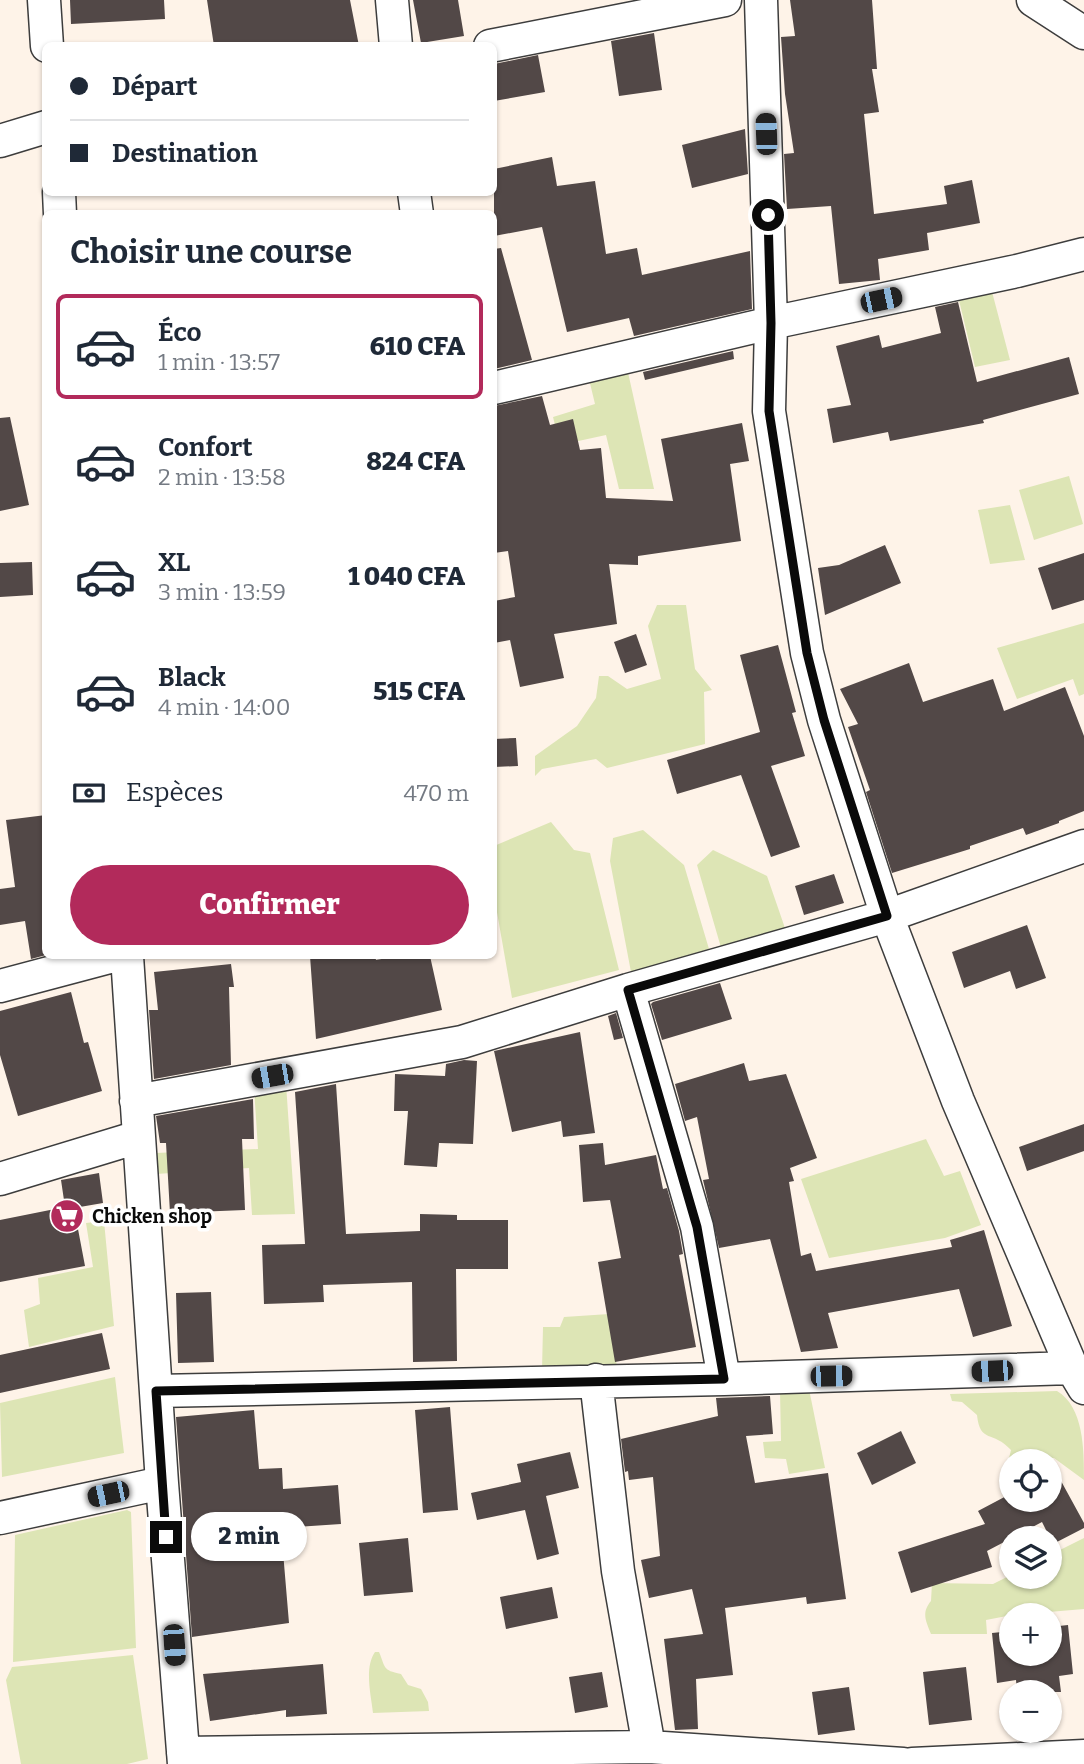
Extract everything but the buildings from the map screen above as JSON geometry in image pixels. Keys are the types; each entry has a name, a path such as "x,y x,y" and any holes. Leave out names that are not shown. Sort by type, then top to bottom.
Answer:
{"street":[{"path":"44,0 47,42"},
{"path":"391,0 396,42"},
{"path":"497,45 725,0"},
{"path":"156,1391 596,1380 1078,1378 958,1101 887,916 824,720 807,653 769,411 771,323 761,0"},
{"path":"1033,0 1084,33"},
{"path":"0,141 42,128"},
{"path":"497,387 1084,254"},
{"path":"136,1101 462,1042 628,990 887,916 1084,846"},
{"path":"0,986 102,959"},
{"path":"127,959 183,1759 649,1747 903,1764"},
{"path":"628,990 697,1227 724,1379"},
{"path":"0,1179 138,1137"},
{"path":"596,1380 618,1571 649,1747"},
{"path":"0,1518 162,1483"},
{"path":"912,1764 1077,1759"}],"green space":[{"path":"991,288 1010,360 975,367 958,296"},
{"path":"627,368 654,489 619,489 606,435 560,445 553,417 595,404 588,375"},
{"path":"1069,476 1083,524 1034,540 1019,490"},
{"path":"1010,505 1025,560 990,564 978,510"},
{"path":"657,605 686,605 695,669 712,690 704,692 705,744 607,768 596,759 542,769 535,776 535,756 577,726 596,698 599,676 608,676 627,689 661,679 648,626"},
{"path":"1084,623 1084,694 1079,696 1073,679 1017,699 997,648"},
{"path":"551,822 574,850 590,853 619,970 512,998 497,912 497,845"},
{"path":"643,830 684,865 709,949 631,972 610,861 613,838"},
{"path":"713,850 767,876 786,931 722,951 697,865"},
{"path":"286,1084 295,1214 252,1215 249,1168 156,1174 155,1153 258,1149 254,1088"},
{"path":"926,1139 944,1176 960,1171 981,1225 945,1238 829,1258 801,1179"},
{"path":"104,1221 114,1326 29,1347 24,1310 40,1304 38,1278 93,1267 86,1223"},
{"path":"609,1314 617,1367 542,1370 543,1327 560,1327 564,1317"},
{"path":"115,1377 124,1453 2,1477 0,1403"},
{"path":"809,1389 825,1468 789,1474 786,1459 765,1458 763,1442 781,1441 780,1391"},
{"path":"1057,1391 1073,1407 1081,1430 1084,1480 1062,1464 1062,1449 1010,1449 999,1440 984,1434 977,1415 962,1402 952,1401 950,1394"},
{"path":"127,1510 131,1512 136,1648 13,1662 15,1535"},
{"path":"1084,1538 1084,1609 1062,1611 1062,1603 999,1603 999,1618 986,1620 987,1634 931,1634 925,1613 931,1601 932,1583 993,1584 999,1581 999,1589 1062,1589 1062,1549"},
{"path":"375,1652 379,1652 388,1670 401,1674 408,1685 421,1689 428,1702 429,1711 373,1713 369,1674"},
{"path":"133,1655 148,1759 127,1764 21,1764 6,1680 12,1667"}],"place":[{"name":"Chicken shop","path":"67,1216"}],"route":[{"path":"166,1537 156,1391 724,1379 697,1227 628,990 887,916 824,720 807,653 789,547 769,411 771,323 768,215"}]}
